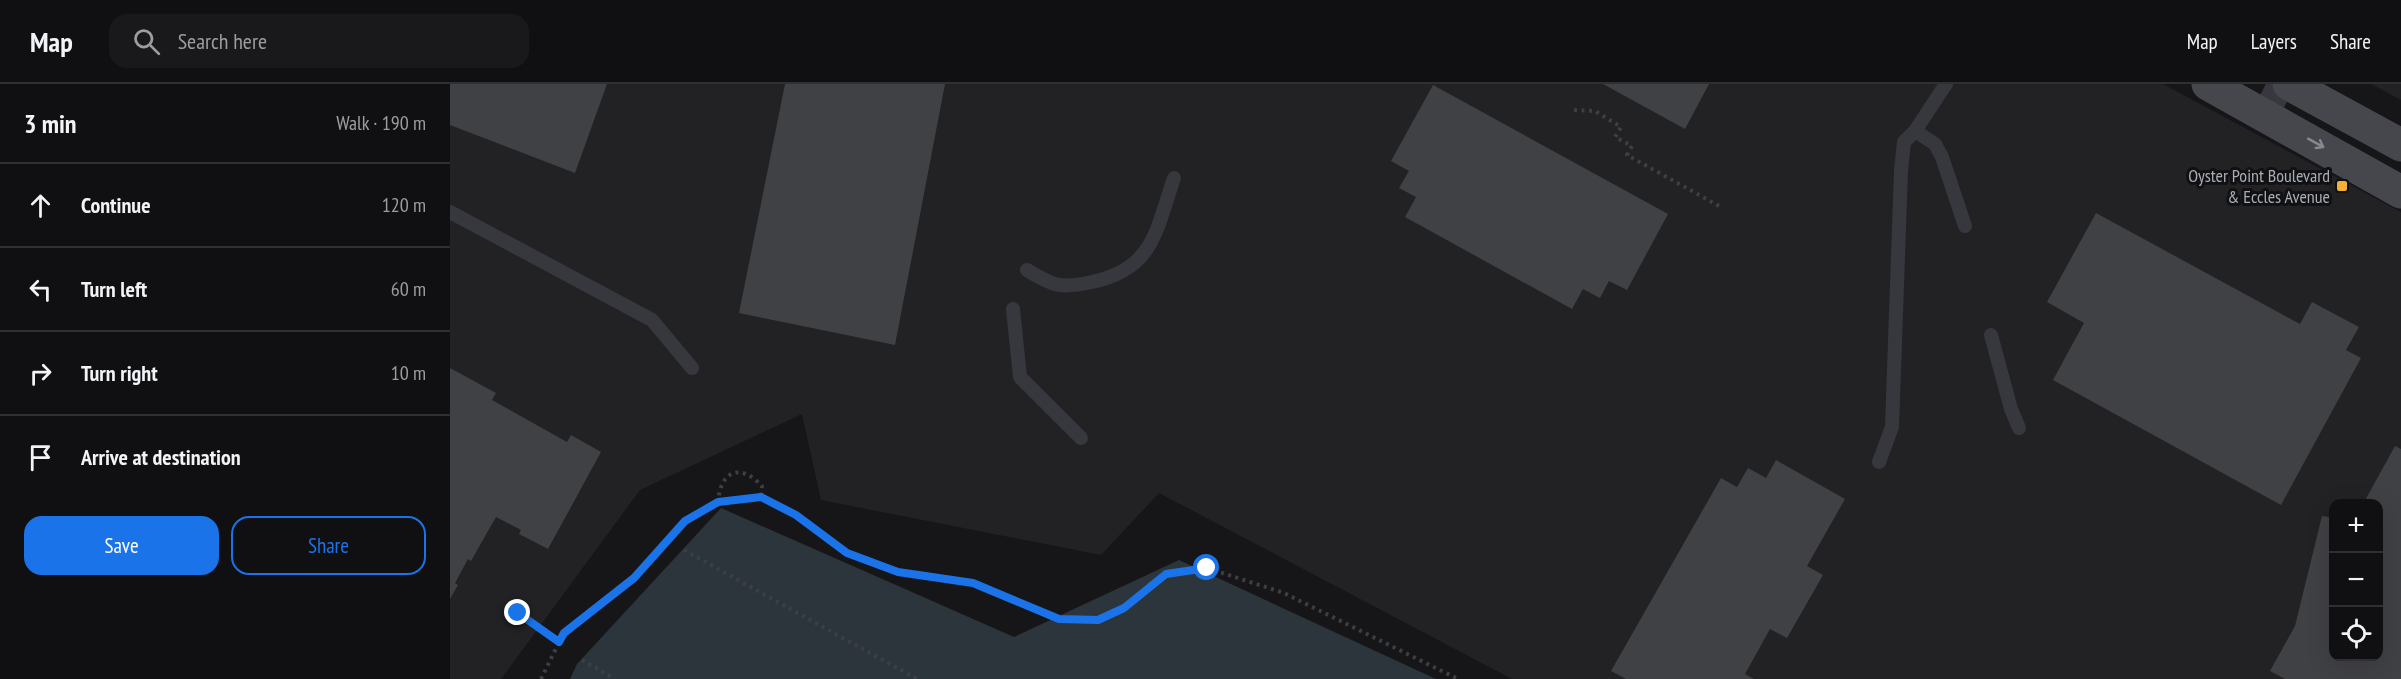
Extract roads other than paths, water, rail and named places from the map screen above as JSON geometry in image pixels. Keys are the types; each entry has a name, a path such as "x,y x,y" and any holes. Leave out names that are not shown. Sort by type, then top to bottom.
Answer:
{"street":[{"path":"2265,115 2281,84"},
{"path":"2289,84 2401,144"},
{"path":"2212,85 2401,192"}],"lane":[{"path":"1879,462 1892,427 1904,142 1915,131 1946,84"},
{"path":"1915,131 1935,144 1942,157 1965,226"},
{"path":"1027,270 1052,286 1079,285 1114,278 1139,261 1153,241 1174,178"},
{"path":"450,212 652,320 692,368"},
{"path":"1013,309 1020,377 1081,438"},
{"path":"1991,335 2011,409 2019,428"}],"place":[{"name":"Oyster Point Boulevard & Eccles Avenue","path":"2342,186"}]}
